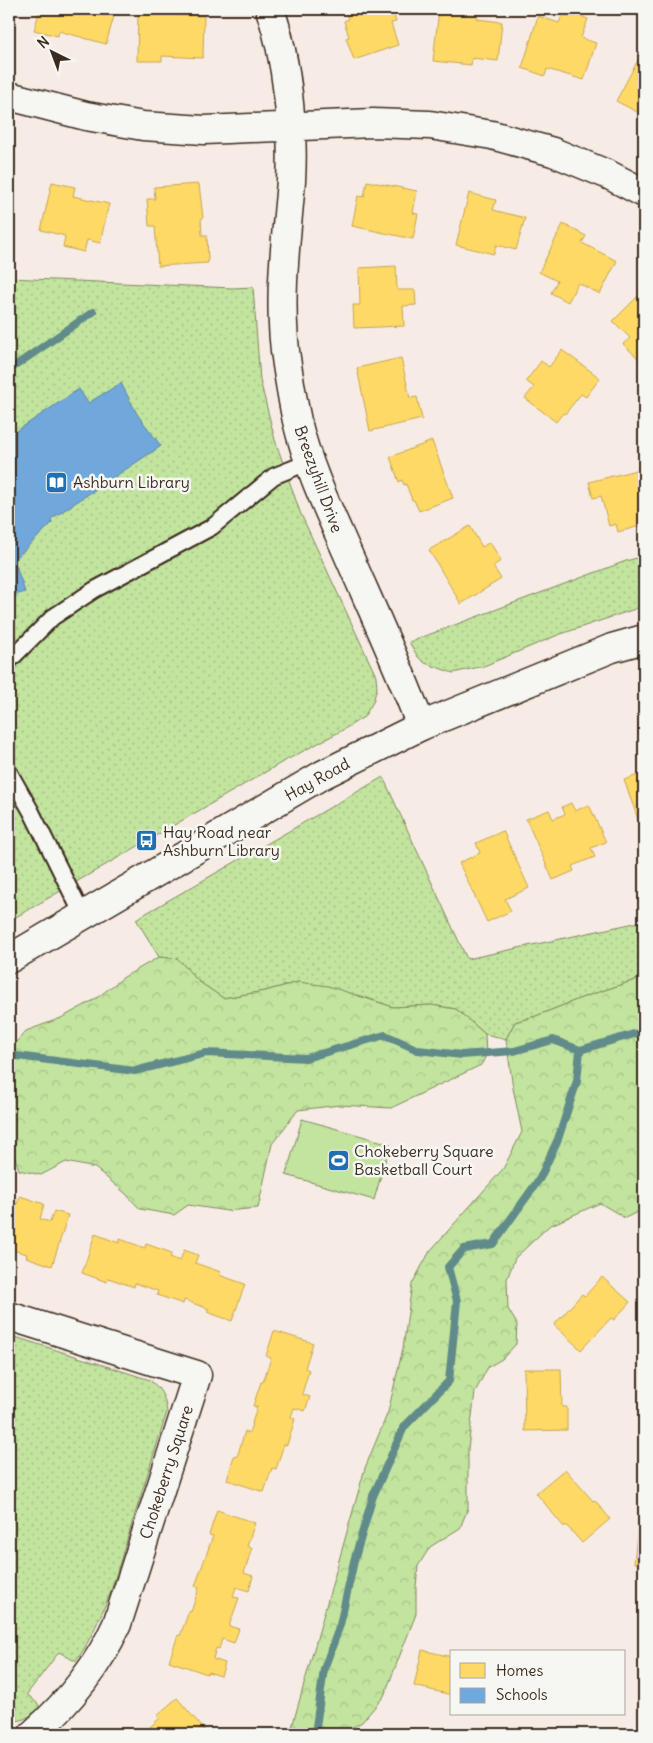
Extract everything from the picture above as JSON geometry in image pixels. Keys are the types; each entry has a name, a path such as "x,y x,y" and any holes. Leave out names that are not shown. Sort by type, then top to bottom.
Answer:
{"street":[{"name":"Breezyhill Drive","path":"270,9 284,65 291,126 291,178 283,258 282,306 286,364 297,421 325,502 406,686 421,726"},
{"path":"9,96 86,116 143,126 204,130 373,123 430,125 492,135 553,152 609,175 644,193"},
{"name":"Hay Road","path":"9,959 322,775 421,726 612,648 644,639"},
{"name":"Chokeberry Square","path":"9,1316 197,1375 117,1624 109,1642 100,1659 57,1713 33,1734"}],"lane":[{"path":"9,661 61,611 94,590 212,527 224,515 274,476 310,462"},
{"path":"9,772 84,916"}],"green space":[{"path":"9,278 233,288 253,287 260,380 275,440 300,512 376,676 377,688 373,702 364,717 9,921"},
{"path":"644,556 644,606 558,635 484,666 453,673 425,663 418,657 409,642 626,561"},
{"path":"383,777 467,959 644,921 644,977 515,1022 506,1039 485,1034 456,1009 431,1005 393,1007 361,996 298,982 265,991 223,998 198,981 178,959 159,957 136,919"},
{"path":"159,957 178,959 198,981 223,998 265,991 298,982 328,986 393,1007 431,1005 456,1009 485,1034 486,1056 481,1065 391,1108 340,1105 298,1110 272,1144 258,1208 227,1211 188,1205 174,1215 140,1209 125,1193 95,1168 66,1162 41,1175 19,1170 12,1148 9,1147 9,1050 26,1031 61,1018 94,1000 124,977"},
{"path":"644,977 644,1209 625,1218 600,1203 549,1226 515,1258 507,1279 508,1309 517,1324 516,1344 502,1359 488,1367 475,1392 468,1449 468,1508 460,1528 430,1547 418,1566 416,1614 384,1696 362,1722 341,1734 290,1734 365,1468 388,1412 403,1348 412,1284 430,1251 503,1169 522,1132 506,1039 515,1022"},
{"name":"Chokeberry Square Basketball Court","path":"302,1119 390,1144 374,1200 286,1175"},
{"path":"9,1335 150,1380 162,1394 167,1412 110,1594 91,1636 77,1660 73,1660 59,1652 27,1694 38,1704 40,1709 17,1721 9,1721"}],"building: Homes":[{"path":"40,9 116,9 106,44 59,31 58,36 34,30"},
{"path":"161,9 181,9 181,15 204,16 203,58 162,56 162,61 137,61 138,12 161,12"},
{"path":"344,9 392,9 396,22 391,23 398,45 354,60 346,38 349,37 344,21 348,19"},
{"path":"439,9 479,9 477,19 502,22 498,61 472,58 471,65 433,61"},
{"path":"564,10 588,19 581,38 596,43 584,80 547,69 545,76 522,68 538,16 559,23"},
{"path":"638,60 644,63 644,110 641,108 639,113 616,101"},
{"path":"9,176 14,178 9,202"},
{"path":"367,181 417,191 413,213 418,214 413,239 352,226 358,196 364,197"},
{"path":"52,182 75,187 73,196 109,204 100,243 87,240 84,252 63,247 65,236 41,230"},
{"path":"199,184 203,218 201,219 202,235 207,235 208,263 158,266 155,226 149,226 147,199 155,199 154,187"},
{"path":"469,193 496,200 493,210 525,218 516,250 496,245 494,254 456,245"},
{"path":"563,224 586,236 582,243 617,261 600,294 578,283 568,302 551,293 557,281 539,272"},
{"path":"396,266 397,290 415,290 416,305 403,306 404,326 354,328 353,305 360,305 359,268"},
{"path":"644,290 644,358 640,360 623,344 630,338 613,321"},
{"path":"562,350 600,378 586,397 581,394 556,422 525,398 534,387 526,381 541,361 549,367"},
{"path":"401,358 410,398 417,397 422,419 370,431 357,368"},
{"path":"432,441 453,498 419,511 414,500 412,500 406,484 404,485 402,480 399,482 390,457"},
{"path":"644,468 644,525 618,532 616,524 609,526 601,496 593,498 589,482"},
{"path":"470,526 482,547 490,542 501,561 493,566 501,579 461,604 429,550"},
{"path":"644,773 644,821 639,822 624,780"},
{"path":"571,803 575,811 589,805 606,842 591,848 595,857 572,866 574,871 553,880 526,819 549,810 553,819 565,814 562,807"},
{"path":"503,831 529,888 505,899 511,911 487,922 459,863 480,853 476,843"},
{"path":"20,1196 44,1204 40,1219 50,1222 54,1211 68,1215 52,1266 26,1257 27,1254 9,1249 9,1201 17,1204"},
{"path":"95,1234 119,1243 120,1239 145,1248 146,1244 172,1253 170,1257 180,1261 184,1250 198,1255 195,1263 221,1272 219,1275 245,1284 232,1321 207,1312 209,1309 184,1300 183,1304 157,1295 158,1291 135,1283 134,1287 108,1278 107,1282 82,1273"},
{"path":"602,1277 630,1302 614,1320 611,1318 581,1350 554,1325 582,1294 585,1296"},
{"path":"274,1331 313,1343 305,1368 309,1370 302,1394 310,1397 305,1411 294,1408 291,1417 295,1419 287,1445 284,1444 276,1469 272,1468 264,1492 227,1480 234,1456 237,1457 245,1431 249,1433 257,1407 253,1406 271,1358 266,1356"},
{"path":"524,1369 561,1369 562,1407 567,1407 567,1430 525,1431"},
{"path":"565,1469 593,1501 595,1500 610,1519 582,1543 566,1525 564,1527 536,1493"},
{"path":"217,1510 255,1523 247,1546 252,1548 244,1573 253,1576 249,1591 236,1587 233,1597 239,1598 229,1626 239,1629 234,1643 222,1639 219,1649 216,1648 213,1659 225,1663 221,1676 208,1672 207,1674 169,1661 178,1635 180,1636 189,1611 191,1612 199,1588 195,1586 213,1536 209,1535"},
{"path":"638,1525 644,1526 644,1564 634,1563"},
{"path":"422,1650 450,1657 450,1695 414,1686"},
{"path":"177,1698 208,1734 142,1734 160,1718 157,1715"},
{"path":"644,1701 644,1718 637,1706"}],"building: Schools":[{"name":"Ashburn Library","path":"121,383 137,414 161,446 51,519 52,523 14,560 25,592 9,597 9,436 79,389 88,403"}],"waterway":[{"path":"9,370 93,312"},
{"path":"9,1055 135,1071 206,1053 306,1058 385,1035 418,1050 462,1055 514,1051 553,1040 580,1050 644,1031"},
{"path":"315,1734 324,1669 340,1625 354,1561 373,1496 404,1427 449,1381 457,1301 448,1267 464,1249 493,1244 540,1178 558,1139 577,1081 580,1050"}],"place":[{"name":"Ashburn Library","path":"57,482"},
{"name":"Hay Road near Ashburn Library","path":"147,841"},
{"name":"Chokeberry Square Basketball Court","path":"338,1160"}]}
